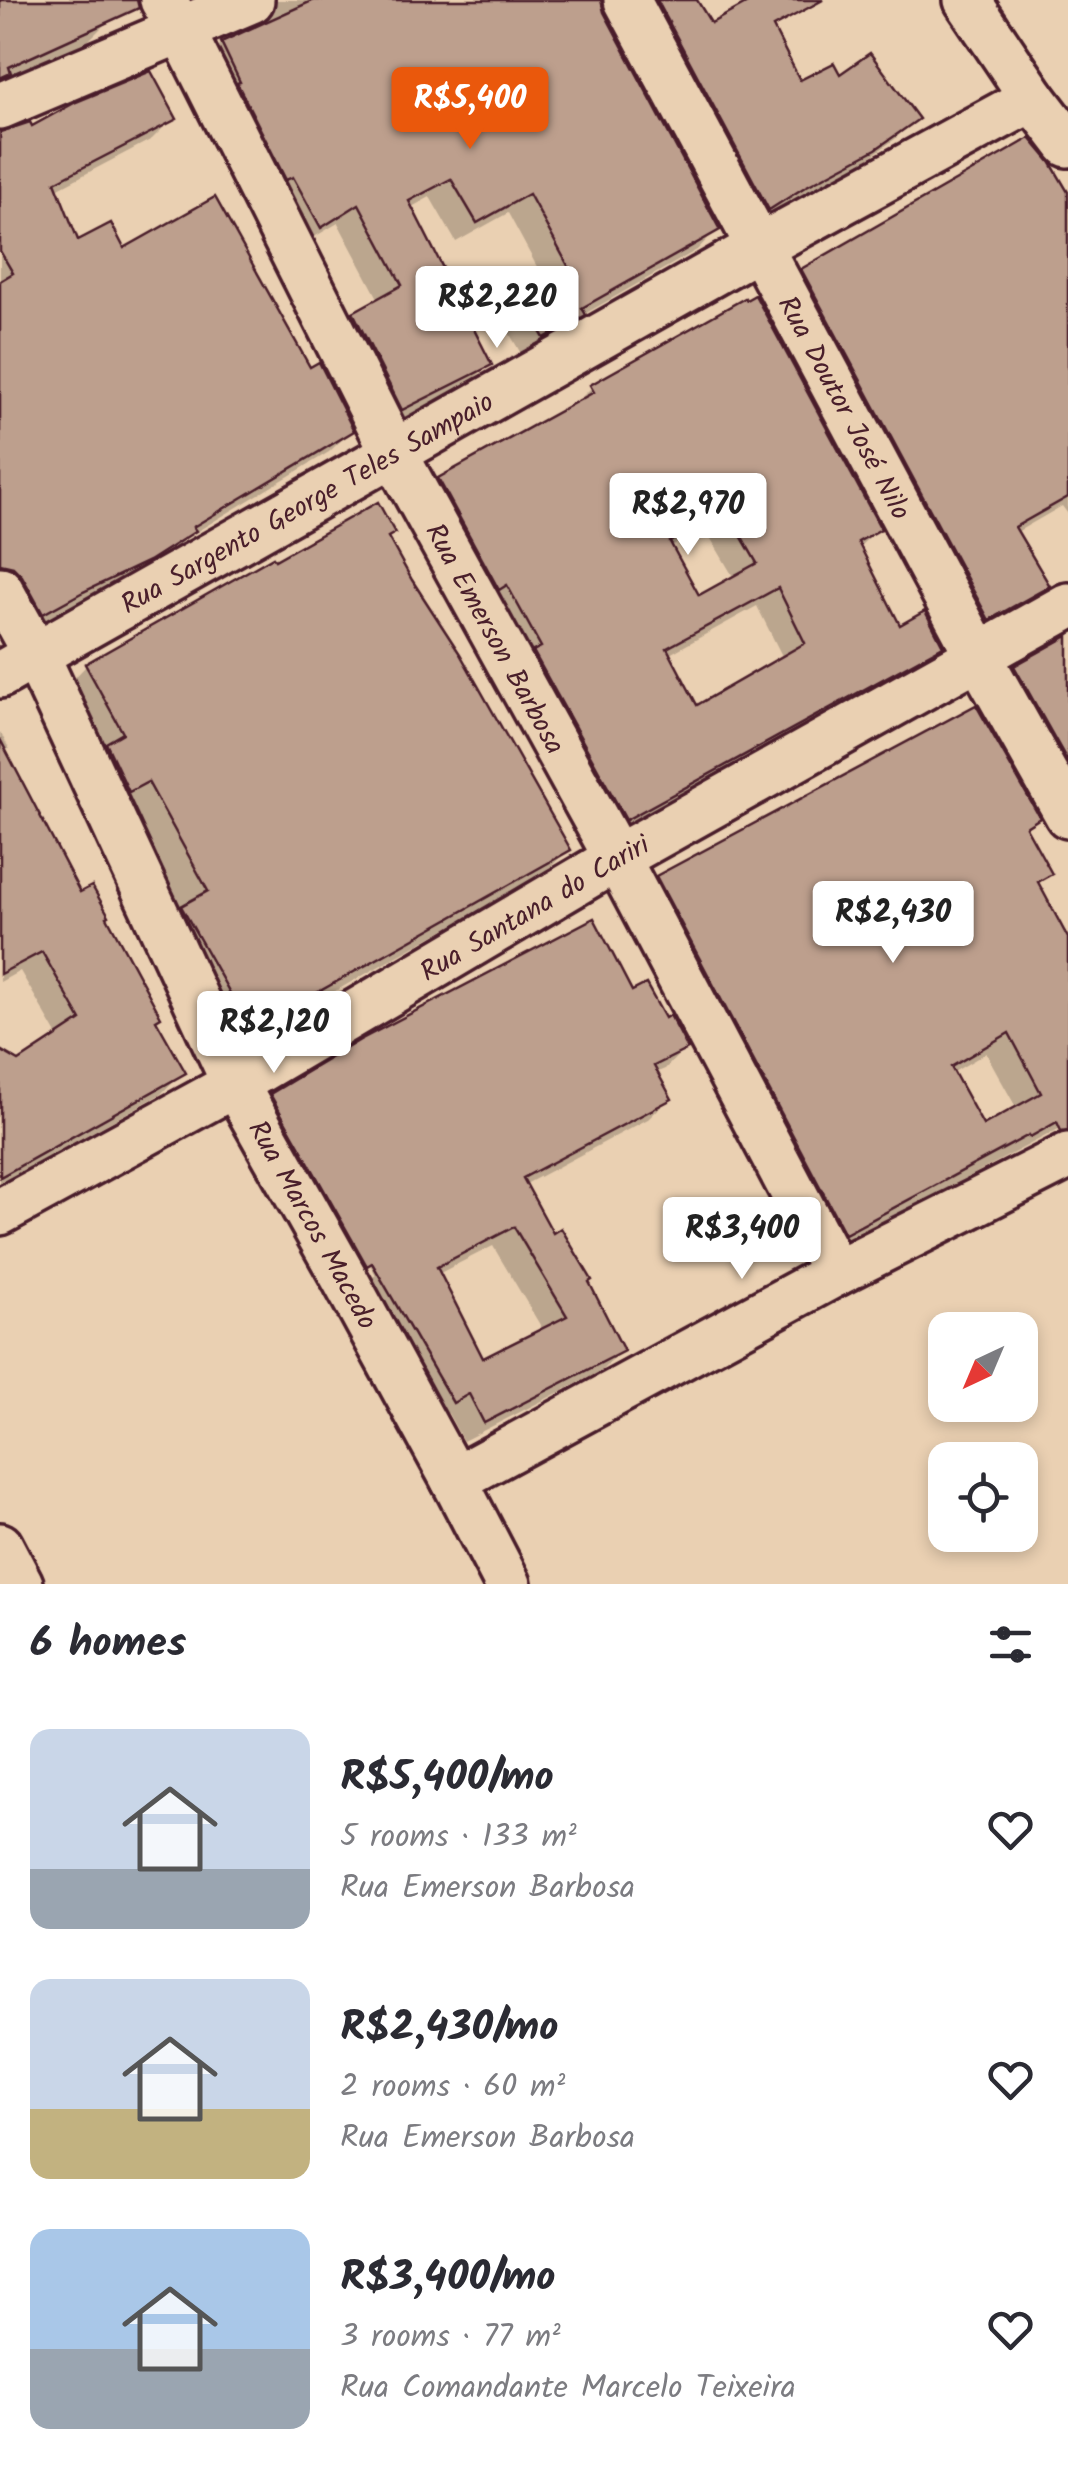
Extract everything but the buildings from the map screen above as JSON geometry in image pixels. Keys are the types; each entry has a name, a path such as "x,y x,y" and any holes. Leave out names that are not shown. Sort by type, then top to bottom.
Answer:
{"street":[{"path":"0,106 172,16 251,0"},
{"name":"Rua Doutor José Nilo","path":"627,0 979,657 1068,815"},
{"path":"967,0 1068,144"},
{"name":"Rua Emerson Barbosa","path":"172,16 394,453 617,858 836,1274"},
{"name":"Rua Sargento George Teles Sampaio","path":"18,665 758,247 1034,98"},
{"name":"Rua Marcos Macedo","path":"0,590 18,665 235,1084 508,1584"},
{"name":"Rua Santana do Cariri","path":"0,1212 235,1084 617,858 1068,606"},
{"path":"454,1480 836,1274 1068,1156"},
{"path":"0,1546 20,1584"}]}
